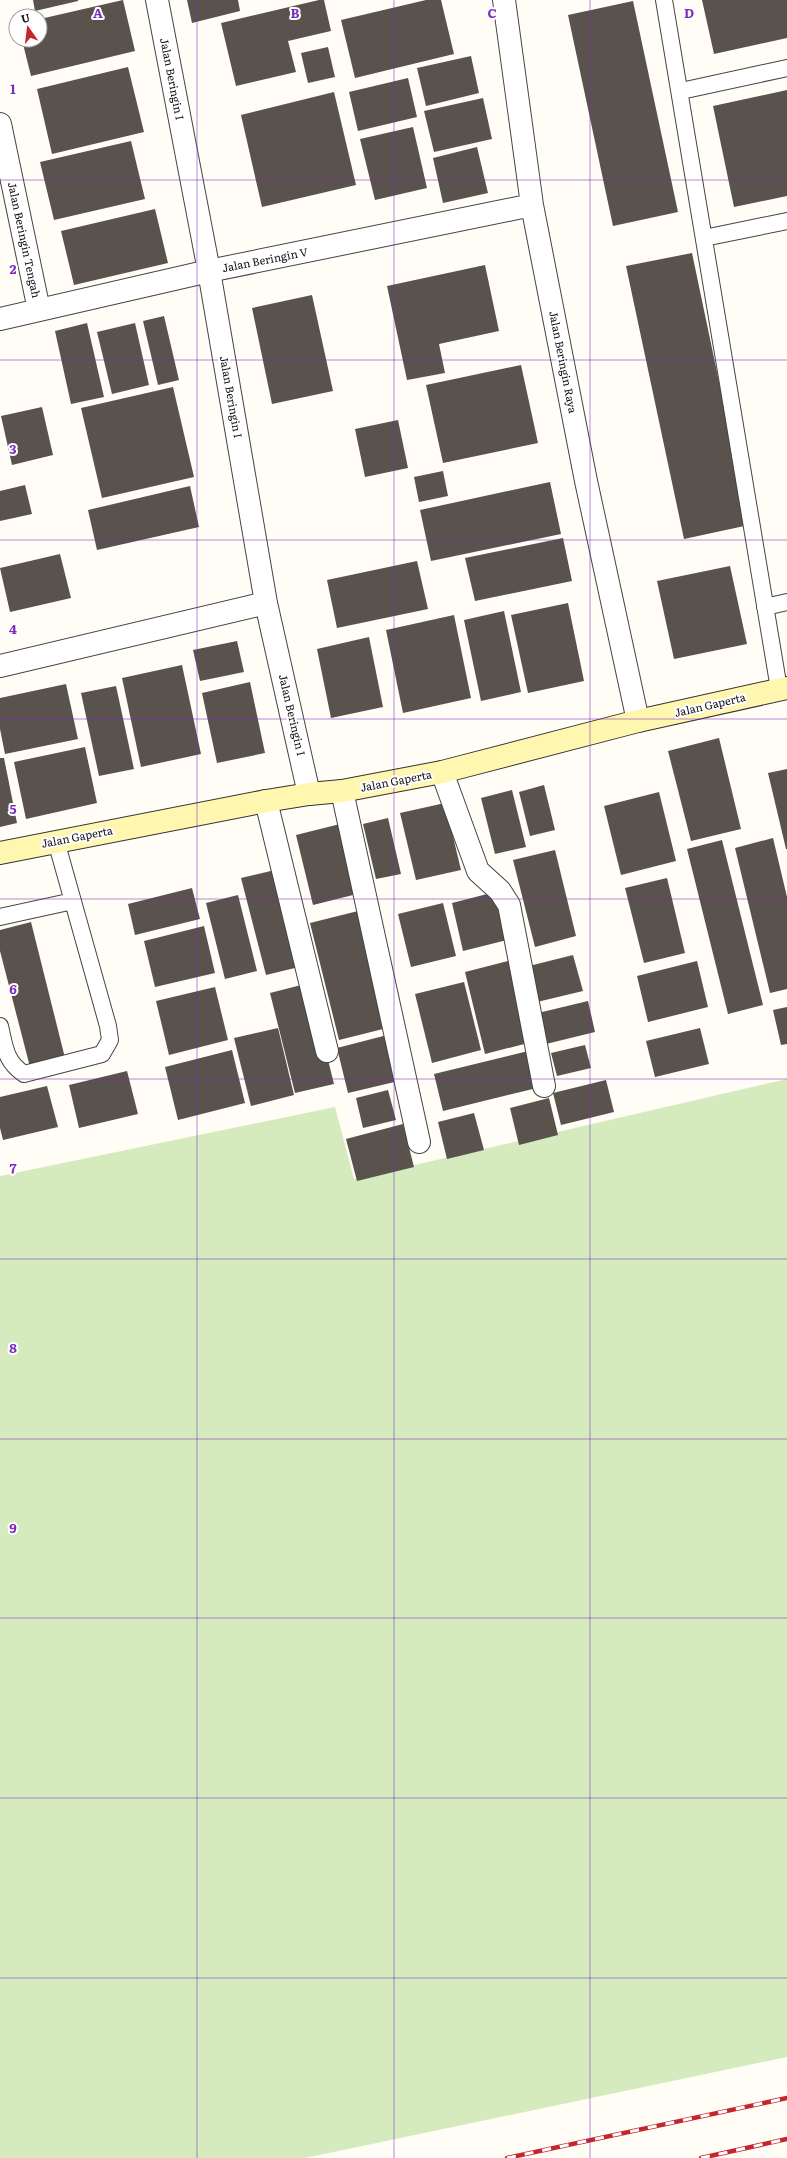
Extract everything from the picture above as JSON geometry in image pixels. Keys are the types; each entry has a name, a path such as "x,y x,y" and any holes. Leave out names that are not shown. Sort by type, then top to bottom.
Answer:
{"street":[{"name":"Jalan Beringin I","path":"157,0 209,271 266,603 309,794"},
{"name":"Jalan Beringin Raya","path":"504,0 532,205 586,481 638,721"},
{"name":"Jalan Beringin Tengah","path":"0,124 38,310"},
{"name":"Jalan Beringin V","path":"0,319 209,271 532,205"},
{"path":"0,666 266,603"},
{"name":"Jalan Gaperta","path":"0,853 266,801 309,794 342,791 442,772 638,721 783,688"},
{"path":"442,772 478,871 500,891 509,905 544,1086"},
{"path":"342,791 420,1142"},
{"path":"266,801 327,1050"}],"lane":[{"path":"664,0 681,91 765,607 783,688"},
{"path":"681,91 787,68"},
{"path":"704,238 787,221"},
{"path":"765,607 787,602"},
{"path":"0,1026 8,1058 11,1064 24,1074 102,1054 108,1045 110,1034 56,841"},
{"path":"0,917 73,901"}],"green space":[{"path":"787,1079 787,2057 305,2158 0,2158 0,1176 335,1107 354,1179"}],"building":[{"path":"33,0 78,0 48,8 34,8"},
{"path":"123,0 135,51 31,76 24,48 48,48 48,17"},
{"path":"187,0 238,0 240,11 192,23"},
{"path":"324,0 331,31 288,41 296,72 236,86 221,23"},
{"path":"426,0 441,0 454,54 355,78 341,20"},
{"path":"702,0 787,0 787,38 714,54"},
{"path":"633,1 678,212 613,226 568,15"},
{"path":"328,47 335,77 308,83 301,53"},
{"path":"471,56 479,93 426,106 417,68"},
{"path":"128,67 144,132 52,154 37,89"},
{"path":"408,78 417,117 358,131 349,92"},
{"path":"787,90 787,196 734,207 713,106"},
{"path":"334,92 356,185 262,207 241,115"},
{"path":"483,98 492,139 434,152 424,111"},
{"path":"413,127 427,188 375,200 360,139"},
{"path":"131,141 145,199 54,220 40,162"},
{"path":"477,147 488,193 443,203 433,158"},
{"path":"155,209 168,263 74,285 61,231"},
{"path":"692,253 749,525 684,539 626,266"},
{"path":"485,265 499,331 439,344 445,373 407,380 387,286"},
{"path":"312,295 333,391 272,404 252,308"},
{"path":"164,316 179,380 158,385 143,321"},
{"path":"87,323 104,397 71,404 55,331"},
{"path":"135,323 149,385 112,394 97,332"},
{"path":"521,365 538,443 443,463 426,385"},
{"path":"173,387 194,477 102,498 81,408"},
{"path":"42,407 53,455 12,465 1,416"},
{"path":"398,420 408,468 365,477 355,429"},
{"path":"443,471 448,496 419,502 414,477"},
{"path":"550,482 561,534 431,561 420,510"},
{"path":"25,485 32,514 0,521 0,491"},
{"path":"190,486 199,527 97,550 88,510"},
{"path":"563,538 572,581 475,601 465,558"},
{"path":"60,554 71,598 10,612 0,568"},
{"path":"417,561 428,609 337,628 327,580"},
{"path":"730,566 747,644 674,659 657,581"},
{"path":"568,603 584,681 528,693 511,615"},
{"path":"504,611 521,692 481,701 464,620"},
{"path":"454,615 471,698 403,713 386,630"},
{"path":"369,637 383,707 331,718 317,649"},
{"path":"237,641 244,672 200,681 193,650"},
{"path":"182,665 201,754 141,767 122,678"},
{"path":"250,682 265,753 217,763 202,693"},
{"path":"66,684 78,739 5,754 0,729 0,698"},
{"path":"116,686 134,769 99,776 81,693"},
{"path":"719,738 741,829 691,841 668,751"},
{"path":"85,747 97,803 26,819 14,762"},
{"path":"0,758 4,758 17,823 0,827"},
{"path":"787,769 787,849 786,849 768,773"},
{"path":"544,785 555,830 530,836 519,792"},
{"path":"512,790 526,847 495,854 481,798"},
{"path":"659,792 676,861 621,875 604,806"},
{"path":"445,803 461,870 416,880 400,813"},
{"path":"388,818 401,874 376,879 363,824"},
{"path":"344,823 361,893 313,905 296,835"},
{"path":"773,838 787,897 787,989 770,993 735,848"},
{"path":"722,840 763,1005 728,1014 687,849"},
{"path":"555,850 576,936 535,947 513,860"},
{"path":"275,870 299,967 266,975 241,878"},
{"path":"667,878 685,953 644,963 625,888"},
{"path":"192,888 200,919 135,935 128,904"},
{"path":"499,891 511,939 463,951 452,903"},
{"path":"238,895 257,971 225,979 206,903"},
{"path":"443,903 456,956 411,967 398,914"},
{"path":"362,910 391,1027 339,1040 310,923"},
{"path":"31,922 65,1058 30,1067 0,951 0,930"},
{"path":"204,926 215,973 155,987 144,941"},
{"path":"573,955 583,991 537,1002 529,966"},
{"path":"512,960 532,1042 485,1054 465,972"},
{"path":"697,961 708,1007 648,1022 637,976"},
{"path":"464,982 481,1050 432,1063 415,994"},
{"path":"309,983 334,1084 295,1093 270,993"},
{"path":"215,987 228,1040 169,1055 156,1001"},
{"path":"588,1001 595,1032 546,1044 538,1013"},
{"path":"787,1007 787,1044 781,1045 773,1010"},
{"path":"278,1028 294,1095 251,1106 234,1038"},
{"path":"700,1028 709,1064 655,1077 646,1041"},
{"path":"391,1034 403,1080 348,1093 337,1048"},
{"path":"585,1045 591,1068 557,1076 551,1053"},
{"path":"232,1050 245,1103 178,1120 165,1067"},
{"path":"528,1051 537,1088 443,1111 434,1074"},
{"path":"127,1071 138,1114 79,1128 69,1085"},
{"path":"606,1080 614,1112 561,1125 553,1093"},
{"path":"47,1086 58,1127 3,1140 0,1128 0,1097"},
{"path":"388,1090 396,1120 363,1128 356,1098"},
{"path":"549,1098 558,1135 519,1145 510,1108"},
{"path":"474,1113 484,1150 447,1159 438,1122"},
{"path":"403,1124 414,1167 357,1181 346,1139"}],"railway":[{"path":"507,2158 787,2098"},
{"path":"701,2158 787,2139"}]}
